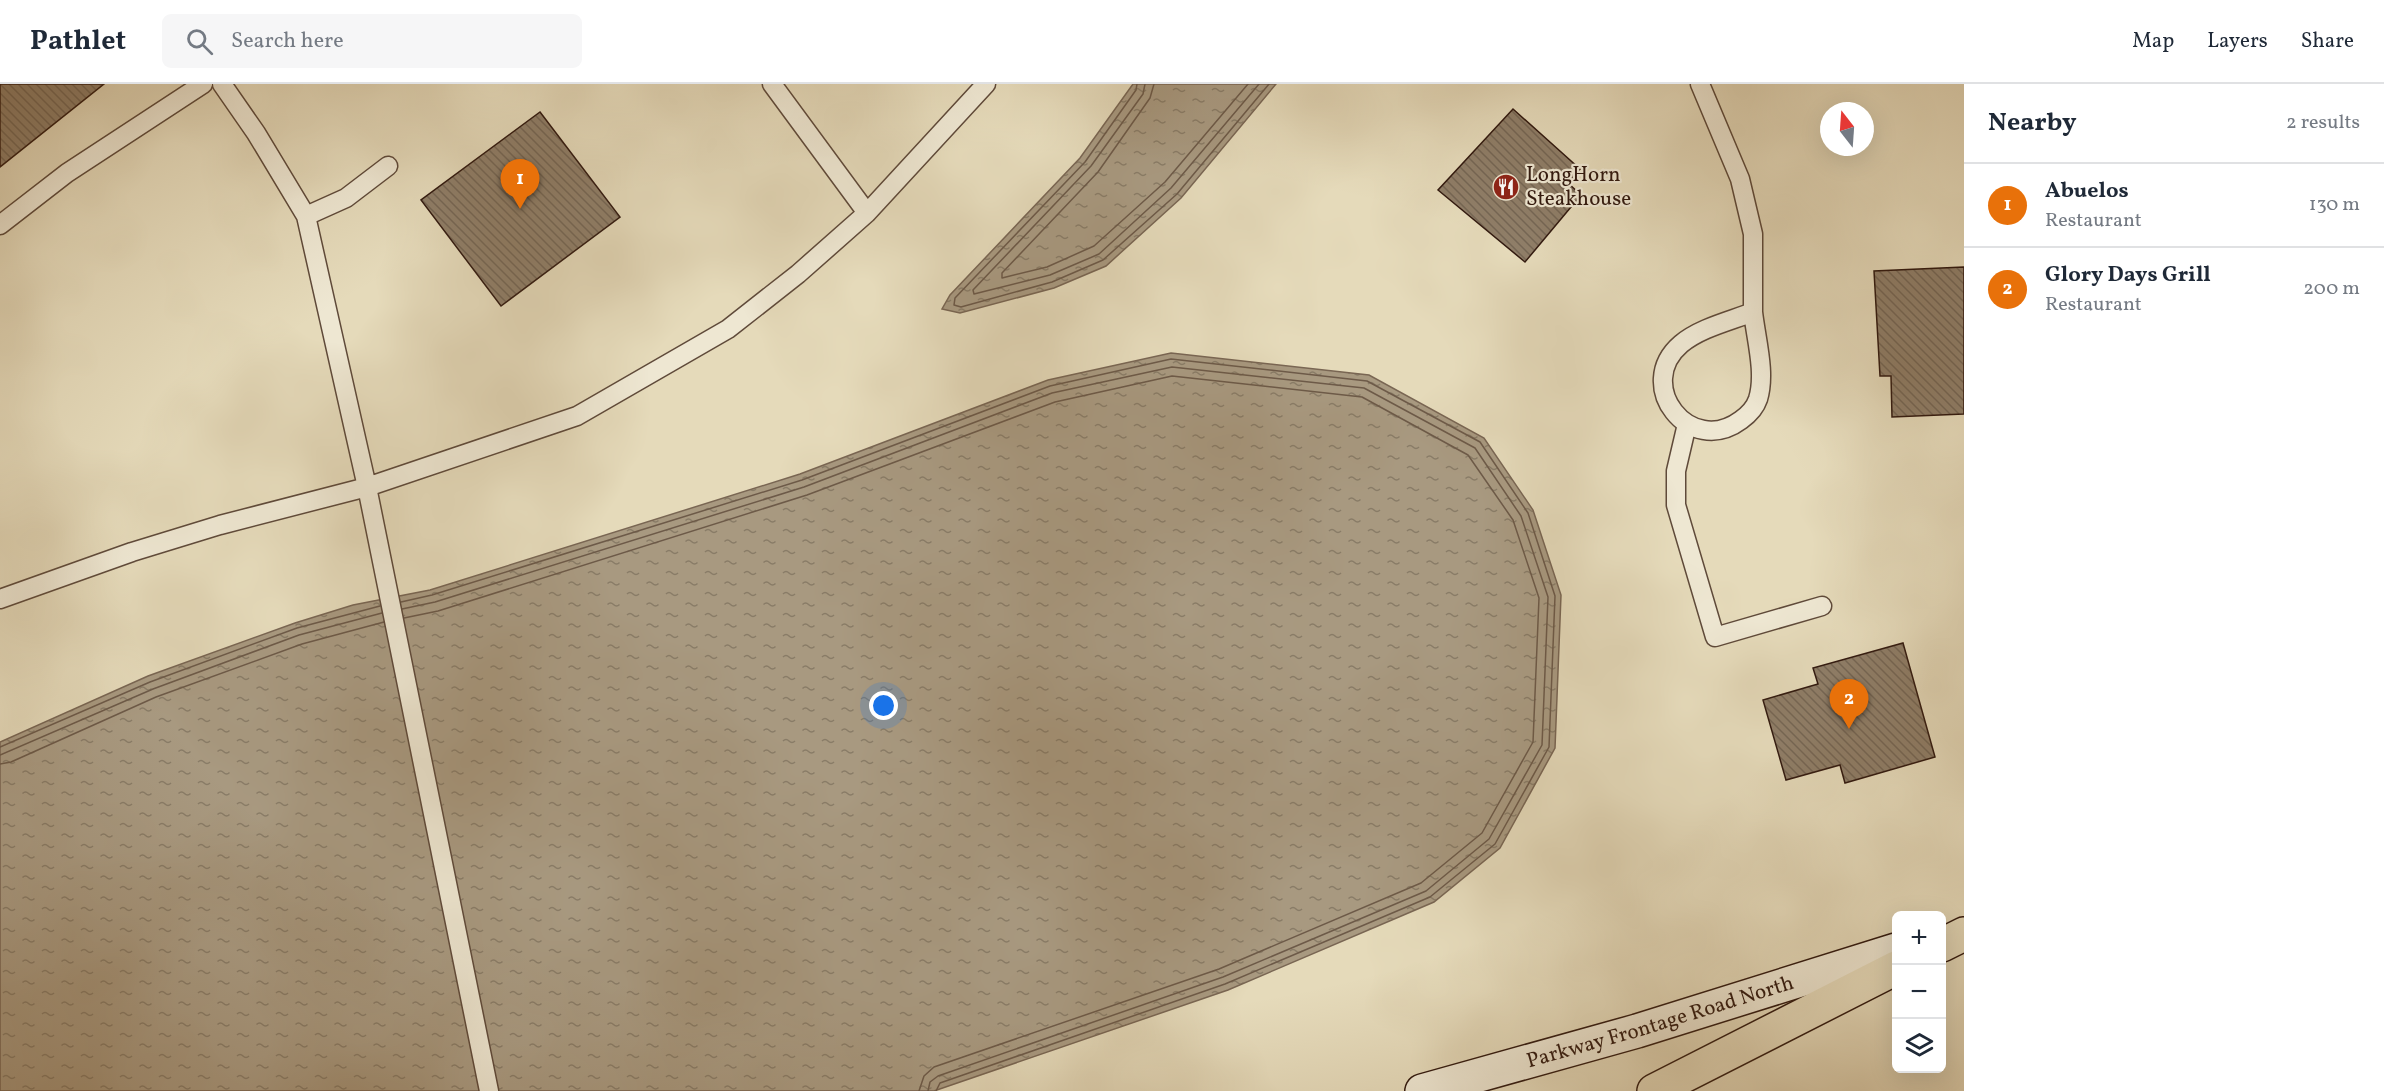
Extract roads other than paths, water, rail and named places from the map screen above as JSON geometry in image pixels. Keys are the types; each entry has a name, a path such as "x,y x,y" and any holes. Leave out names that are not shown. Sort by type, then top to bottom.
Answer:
{"highway":[{"path":"1946,943 1964,934"},
{"path":"1654,1091 1892,970"}],"main road":[{"path":"1946,934 1964,929"},
{"name":"Parkway Frontage Road North","path":"1422,1091 1637,1031 1892,951"}],"lane":[{"path":"0,225 67,173 203,84"},
{"path":"222,84 256,132 306,216 368,487 489,1091"},
{"path":"772,84 867,213"},
{"path":"0,599 187,535 368,487 577,416 728,329 798,274 867,213 986,84"},
{"path":"1700,84 1740,179 1753,234 1753,312 1761,387 1757,402 1748,416 1734,425 1719,430 1702,430 1687,424 1675,414 1666,400 1663,384 1664,368 1671,354 1683,342 1697,334 1753,312"},
{"path":"306,216 345,198 388,166"},
{"path":"1687,424 1676,471 1676,505 1715,637 1822,606"}],"water":[{"path":"1133,84 1276,84 1181,198 1106,266 1054,288 960,313 942,309 950,295 1080,158"},
{"path":"1171,353 1369,375 1484,438 1533,510 1561,595 1555,748 1500,848 1434,902 1228,990 934,1091 0,1091 0,742 148,676 295,623 353,605 430,590 800,474 1048,380"}],"place":[{"name":"LongHorn Steakhouse","path":"1506,187"},
{"name":"Abuelos","path":"520,209"},
{"name":"Glory Days Grill","path":"1849,729"}]}
